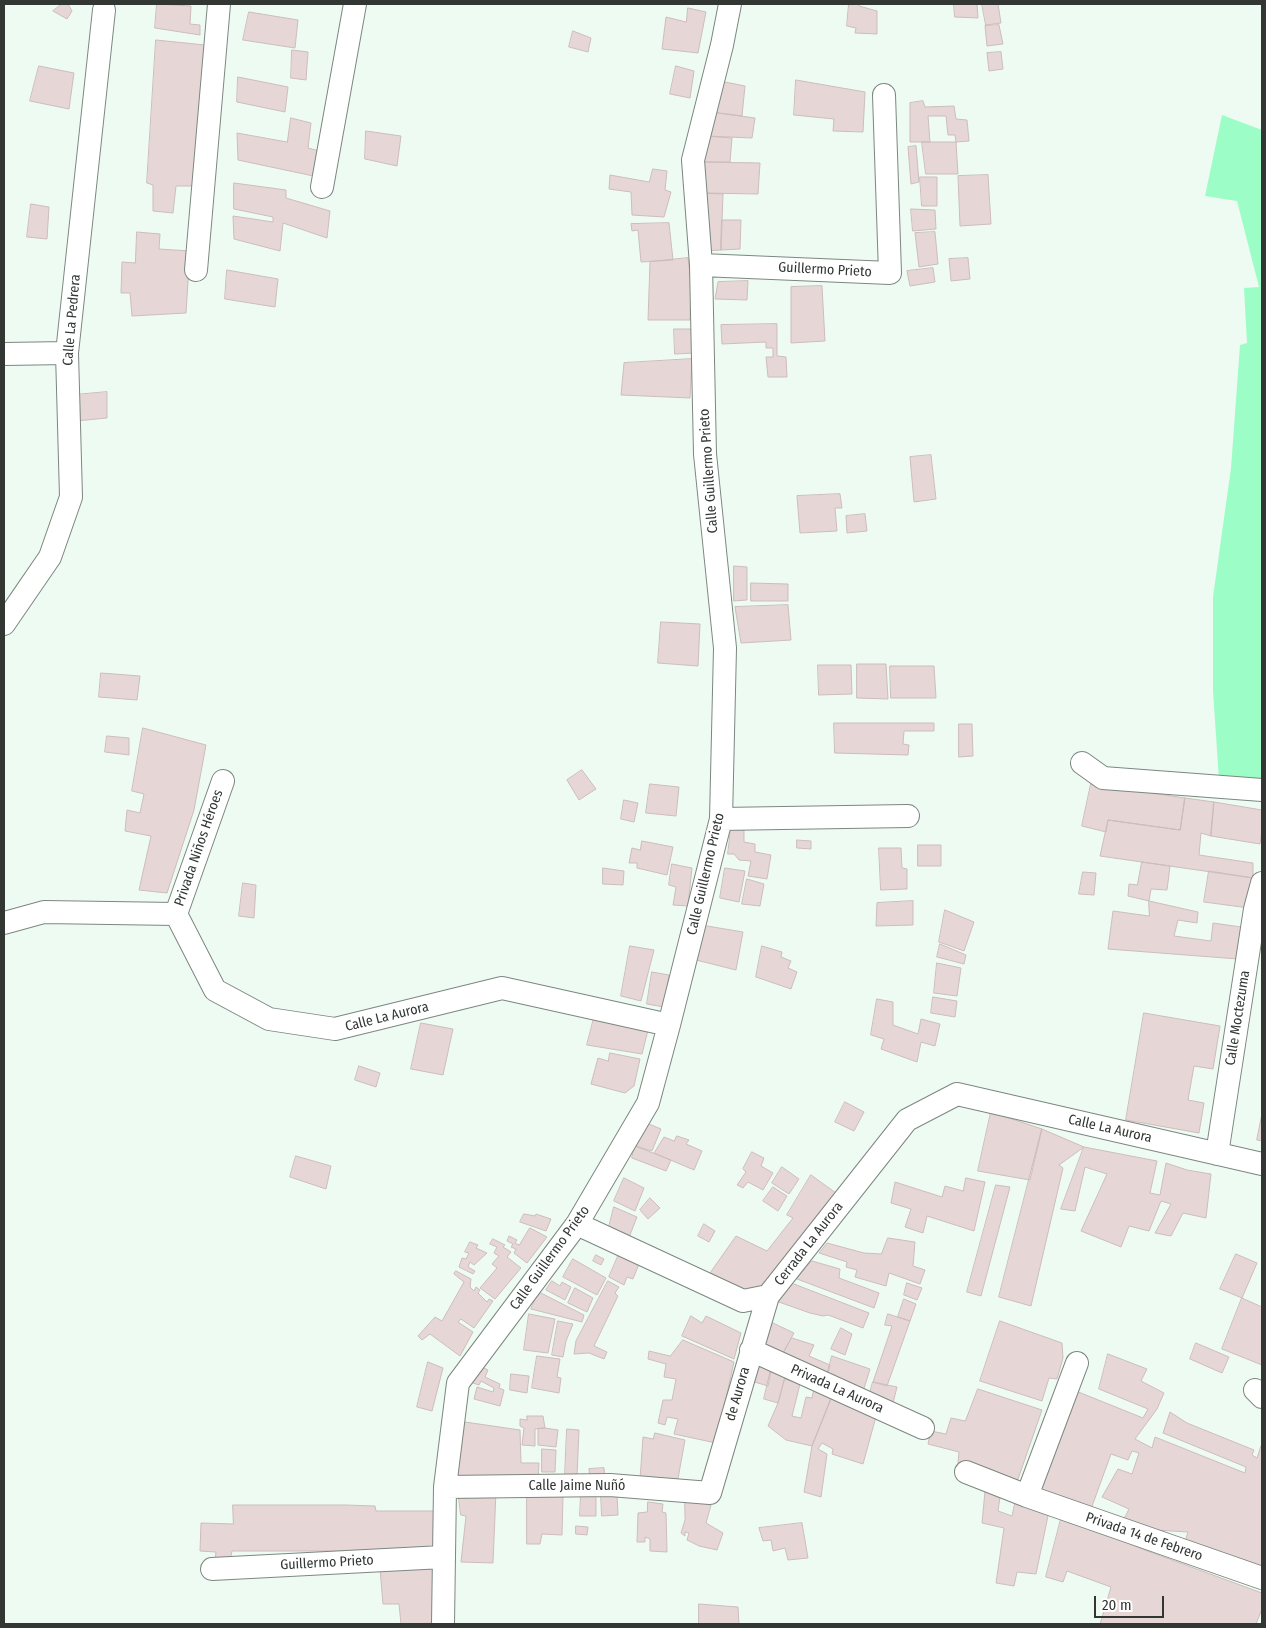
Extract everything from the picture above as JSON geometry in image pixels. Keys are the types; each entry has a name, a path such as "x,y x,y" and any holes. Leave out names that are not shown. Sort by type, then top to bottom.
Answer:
{"street":[{"path":"196,270 219,4"},
{"path":"322,187 355,4"},
{"name":"Calle Guillermo Prieto","path":"443,1624 445,1487 458,1383 578,1224 648,1103 721,819 725,648 705,454 701,265 693,160 722,45 730,4"},
{"name":"Calle La Pedrera","path":"4,624 50,557 71,497 67,353 107,6"},
{"name":"Guillermo Prieto","path":"701,265 890,273 884,95"},
{"path":"4,354 67,353"},
{"path":"1082,763 1103,778 1262,790"},
{"name":"Privada Niños Héroes","path":"176,914 223,781"},
{"path":"721,819 908,816"},
{"name":"Calle Moctezuma","path":"1217,1154 1255,909 1262,883"},
{"path":"4,923 44,912 176,914"},
{"name":"Calle La Aurora","path":"176,914 215,990 269,1019 335,1029 502,988 669,1025"},
{"name":"Calle La Aurora","path":"957,1094 1262,1164"},
{"name":"Cerrada La Aurora","path":"578,1224 743,1301 768,1296 907,1120 957,1094"},
{"name":"de Aurora","path":"710,1493 768,1296"},
{"name":"Privada La Aurora","path":"751,1350 924,1428"},
{"path":"1027,1496 1077,1363"},
{"name":"Privada 14 de Febrero","path":"966,1472 1027,1496 1262,1578"},
{"name":"Calle Jaime Nuñó","path":"445,1487 610,1484 710,1493"},
{"name":"Guillermo Prieto","path":"212,1568 443,1556"}],"green space":[{"path":"1222,115 1262,130 1262,780 1219,780 1213,691 1213,597 1231,468 1240,345 1247,343 1244,288 1259,287 1237,201 1205,196"}],"building":[{"path":"62,4 68,4 72,11 67,19 53,11"},
{"path":"157,4 191,6 190,24 200,25 200,35 155,28"},
{"path":"849,4 859,4 859,6 877,11 877,34 855,33 856,28 847,26"},
{"path":"954,4 977,4 978,18 955,17"},
{"path":"982,4 998,4 1001,23 986,25"},
{"path":"688,8 706,12 698,53 662,49 666,17 686,22"},
{"path":"249,12 298,20 295,48 243,40"},
{"path":"999,25 1003,44 987,46 985,26"},
{"path":"573,31 591,38 588,52 569,47"},
{"path":"156,40 205,45 193,186 176,186 173,213 153,211 153,185 147,183"},
{"path":"292,50 308,52 306,80 291,78"},
{"path":"1001,52 1003,69 989,71 987,53"},
{"path":"39,66 74,73 69,109 30,101"},
{"path":"676,66 694,71 690,98 670,94"},
{"path":"238,77 288,87 285,112 237,102"},
{"path":"715,80 745,86 742,116 711,112"},
{"path":"796,80 865,92 863,132 833,131 834,119 794,115"},
{"path":"923,101 925,107 954,106 956,119 967,120 969,141 956,142 955,135 948,135 946,116 928,116 930,142 910,142 910,103"},
{"path":"711,112 755,118 752,138 706,136"},
{"path":"291,118 311,123 308,148 323,152 318,177 238,160 237,133 287,142"},
{"path":"366,131 401,136 397,166 365,159"},
{"path":"706,136 732,138 730,162 703,162"},
{"path":"922,142 956,142 958,174 926,174"},
{"path":"916,146 919,182 911,184 908,147"},
{"path":"703,162 760,163 758,194 703,193"},
{"path":"653,169 667,171 665,190 671,192 664,217 632,215 631,192 609,189 610,175 649,182"},
{"path":"988,175 991,224 960,226 958,176"},
{"path":"920,177 937,177 937,206 922,206"},
{"path":"234,183 286,190 286,198 330,211 327,238 283,223 280,251 234,239 233,216 273,222 273,217 234,209"},
{"path":"703,193 723,194 721,250 705,251"},
{"path":"31,204 49,207 47,239 27,237"},
{"path":"911,209 935,210 936,229 913,231"},
{"path":"722,220 741,220 740,249 721,250"},
{"path":"669,223 673,260 641,262 638,230 632,231 631,224"},
{"path":"137,232 160,234 159,249 190,251 186,313 132,316 130,293 121,293 122,262 135,263"},
{"path":"935,232 938,264 919,267 915,233"},
{"path":"688,258 691,283 690,320 648,320 650,262"},
{"path":"968,258 970,279 951,281 949,259"},
{"path":"933,268 935,282 910,286 907,271"},
{"path":"227,270 278,279 275,307 225,299"},
{"path":"748,281 747,300 715,299 718,282"},
{"path":"822,286 825,341 791,343 791,287"},
{"path":"777,324 777,356 786,357 787,377 768,377 766,357 773,357 773,348 766,348 766,342 722,344 721,325"},
{"path":"674,329 695,329 694,353 675,354"},
{"path":"692,359 690,398 621,395 624,363"},
{"path":"107,392 107,418 76,421 74,395"},
{"path":"931,455 936,499 914,502 910,457"},
{"path":"840,494 842,508 835,508 837,531 800,533 797,496"},
{"path":"865,514 867,531 847,533 846,516"},
{"path":"734,566 747,567 747,600 734,601"},
{"path":"751,583 788,584 788,601 751,601"},
{"path":"788,605 791,640 741,643 735,607"},
{"path":"661,622 700,624 698,666 658,663"},
{"path":"857,664 886,664 888,699 857,698"},
{"path":"818,665 851,665 852,694 819,695"},
{"path":"890,666 934,666 936,698 891,698"},
{"path":"101,673 140,676 137,700 99,697"},
{"path":"834,723 934,723 934,731 904,731 903,744 909,745 908,755 835,753"},
{"path":"959,724 972,724 973,756 959,757"},
{"path":"143,728 206,745 194,810 167,893 139,890 151,836 125,831 127,810 140,813 144,794 132,791"},
{"path":"107,736 129,738 129,755 105,752"},
{"path":"582,770 596,789 579,800 567,780"},
{"path":"650,784 679,787 676,816 646,813"},
{"path":"1091,784 1185,798 1180,830 1108,820 1106,832 1082,826"},
{"path":"1185,798 1214,802 1211,836 1201,833 1199,855 1253,863 1253,878 1100,856 1108,820 1180,830"},
{"path":"624,800 638,803 634,822 621,819"},
{"path":"1214,802 1262,810 1260,844 1211,836"},
{"path":"731,829 744,830 744,842 755,844 755,852 771,855 767,879 748,876 751,861 739,860 734,854 728,854"},
{"path":"797,840 811,841 811,849 797,848"},
{"path":"642,841 673,847 667,875 637,868 637,863 629,863 632,848 640,850"},
{"path":"918,845 941,845 941,866 918,866"},
{"path":"879,848 901,848 902,868 907,869 907,889 881,890"},
{"path":"1142,862 1170,866 1167,890 1151,889 1149,901 1128,896 1129,884 1137,885"},
{"path":"672,864 692,868 688,906 673,905 676,887 669,885"},
{"path":"603,868 624,871 623,885 603,884"},
{"path":"725,868 745,871 739,902 720,898"},
{"path":"1209,871 1253,878 1249,908 1204,902"},
{"path":"1083,872 1096,873 1094,895 1079,894"},
{"path":"747,879 764,884 760,906 742,904"},
{"path":"243,883 256,885 254,918 239,916"},
{"path":"913,901 913,925 876,926 877,903"},
{"path":"1149,901 1198,912 1197,923 1178,920 1174,936 1211,941 1213,923 1241,927 1238,959 1108,949 1113,911 1149,916"},
{"path":"945,910 974,922 964,951 939,942"},
{"path":"701,925 743,932 736,970 696,960"},
{"path":"940,944 966,955 964,964 937,957"},
{"path":"630,946 654,950 641,1001 621,996"},
{"path":"762,946 782,952 781,957 791,961 788,968 797,972 791,989 756,977"},
{"path":"937,963 961,968 957,996 934,993"},
{"path":"652,972 669,975 664,1007 647,1004"},
{"path":"933,997 957,1001 955,1017 931,1013"},
{"path":"877,999 893,1002 893,1025 918,1034 921,1019 940,1024 935,1046 921,1042 917,1062 881,1049 884,1039 871,1035"},
{"path":"1144,1013 1220,1026 1213,1069 1194,1066 1188,1100 1204,1103 1199,1133 1126,1120"},
{"path":"595,1014 649,1026 642,1054 587,1045"},
{"path":"421,1023 453,1029 443,1075 411,1069"},
{"path":"610,1053 640,1059 634,1086 625,1093 591,1084 598,1058 608,1061"},
{"path":"359,1066 380,1073 376,1087 355,1080"},
{"path":"845,1102 864,1112 854,1131 835,1122"},
{"path":"991,1112 1042,1129 1030,1180 978,1171"},
{"path":"1262,1114 1262,1141 1257,1140"},
{"path":"644,1122 661,1129 652,1151 635,1146"},
{"path":"1042,1129 1084,1147 1059,1165 1063,1168 1031,1306 999,1297"},
{"path":"677,1136 689,1140 686,1144 702,1151 694,1170 654,1153 664,1137 674,1141"},
{"path":"635,1146 671,1160 666,1171 632,1158"},
{"path":"1084,1147 1157,1161 1150,1193 1160,1195 1166,1163 1187,1170 1211,1174 1206,1218 1183,1213 1171,1236 1155,1233 1171,1204 1161,1201 1149,1231 1129,1226 1121,1247 1081,1231 1107,1174 1085,1167 1075,1211 1061,1209"},
{"path":"752,1152 764,1158 761,1166 773,1173 763,1190 748,1182 743,1188 737,1185 746,1172 743,1169"},
{"path":"296,1156 331,1166 326,1189 290,1177"},
{"path":"782,1167 799,1179 789,1194 772,1183"},
{"path":"811,1175 836,1193 759,1289 744,1290 710,1273 736,1236 767,1251 793,1218 787,1215"},
{"path":"624,1178 644,1188 635,1211 614,1201"},
{"path":"966,1178 985,1182 974,1231 927,1216 923,1233 905,1227 911,1209 891,1203 895,1182 942,1197 945,1186 963,1191"},
{"path":"996,1185 1010,1187 981,1296 967,1292"},
{"path":"773,1187 787,1196 778,1211 763,1201"},
{"path":"650,1198 660,1208 648,1219 640,1210"},
{"path":"614,1207 637,1217 628,1240 608,1231"},
{"path":"524,1214 535,1216 536,1214 551,1219 546,1231 520,1222"},
{"path":"704,1224 715,1231 709,1242 698,1236"},
{"path":"530,1228 547,1237 527,1263 514,1253 516,1249 511,1247 513,1244 507,1241 509,1236 517,1240 515,1243 519,1245"},
{"path":"888,1238 915,1242 913,1266 925,1270 920,1284 889,1273 886,1286 855,1277 857,1270 846,1267 847,1262 819,1253 827,1243 864,1253 881,1254"},
{"path":"493,1239 505,1245 503,1247 511,1252 507,1257 521,1268 495,1299 480,1288 497,1268 492,1264 499,1256 494,1253 497,1247 490,1244"},
{"path":"470,1242 478,1245 476,1248 487,1253 474,1265 470,1262 468,1267 475,1271 473,1274 459,1267 462,1258 466,1259 469,1253 465,1252"},
{"path":"619,1254 639,1264 633,1279 627,1277 624,1285 609,1277"},
{"path":"1236,1254 1257,1263 1242,1298 1220,1289"},
{"path":"596,1255 604,1259 601,1265 593,1261"},
{"path":"573,1259 606,1278 597,1295 563,1277"},
{"path":"812,1261 840,1269 839,1278 879,1293 874,1308 797,1279"},
{"path":"456,1271 471,1279 470,1287 474,1291 476,1287 480,1290 478,1293 487,1302 489,1299 493,1301 474,1328 461,1319 458,1322 473,1332 460,1356 430,1334 422,1340 418,1336 435,1317 442,1321 464,1282 454,1274"},
{"path":"552,1281 560,1286 562,1282 571,1287 565,1300 546,1290"},
{"path":"608,1281 619,1287 615,1293 618,1296 594,1346 607,1352 604,1359 589,1353 574,1354 576,1341"},
{"path":"907,1283 922,1288 917,1300 904,1295"},
{"path":"794,1284 869,1313 863,1328 828,1315 823,1316 810,1313 776,1301"},
{"path":"575,1288 593,1298 587,1312 568,1303"},
{"path":"539,1292 584,1315 582,1322 531,1309"},
{"path":"1242,1298 1262,1307 1262,1365 1222,1349"},
{"path":"904,1299 916,1304 910,1321 898,1317"},
{"path":"529,1314 555,1319 548,1353 524,1350"},
{"path":"888,1314 910,1321 887,1386 873,1382 892,1326 885,1325"},
{"path":"691,1316 702,1323 706,1316 741,1333 734,1359 682,1336"},
{"path":"558,1321 573,1324 566,1341 563,1357 552,1355"},
{"path":"1000,1321 1062,1343 1063,1358 1057,1379 1049,1378 1042,1401 980,1381"},
{"path":"773,1323 794,1333 781,1357 760,1347"},
{"path":"841,1328 852,1334 845,1355 831,1349"},
{"path":"792,1338 814,1345 809,1356 830,1365 826,1379 781,1357"},
{"path":"683,1340 734,1362 716,1443 674,1434 678,1419 667,1417 665,1425 658,1423 663,1400 672,1400 676,1379 664,1377 666,1364 648,1359 649,1351 670,1356"},
{"path":"1196,1343 1229,1357 1222,1373 1190,1359"},
{"path":"1108,1354 1147,1369 1141,1381 1164,1393 1157,1409 1135,1439 1152,1448 1155,1437 1245,1473 1246,1467 1163,1433 1170,1412 1187,1423 1254,1450 1252,1455 1257,1458 1262,1443 1262,1574 1184,1545 1188,1532 1121,1525 1129,1509 1102,1497 1118,1469 1132,1474 1139,1453 1132,1451 1128,1460 1111,1454 1091,1509 1037,1489 1071,1389 1143,1418 1148,1409 1099,1389"},
{"path":"537,1356 560,1359 557,1377 561,1378 559,1393 532,1388"},
{"path":"832,1356 870,1369 862,1395 826,1379"},
{"path":"758,1359 772,1365 768,1386 751,1381"},
{"path":"428,1362 443,1368 432,1411 417,1407"},
{"path":"772,1365 787,1369 778,1403 764,1399"},
{"path":"480,1366 488,1370 485,1377 500,1384 499,1388 504,1390 500,1406 474,1399 477,1387 493,1392 494,1388 481,1381 479,1385 473,1383"},
{"path":"511,1374 529,1376 527,1393 510,1390"},
{"path":"785,1379 800,1384 792,1416 801,1418 806,1397 812,1398 814,1388 833,1394 812,1446 786,1440 768,1426 778,1403"},
{"path":"873,1382 897,1387 893,1403 869,1396"},
{"path":"978,1389 1042,1410 1017,1482 958,1463 959,1452 928,1444 931,1431 946,1434 951,1418 965,1421"},
{"path":"833,1394 877,1413 863,1464 832,1454 833,1449 822,1443 818,1449 827,1454 821,1497 804,1492 812,1446"},
{"path":"527,1416 543,1416 545,1428 535,1429 535,1446 522,1445 524,1428 520,1426 520,1419 527,1420"},
{"path":"465,1422 520,1430 521,1463 539,1463 538,1481 456,1479"},
{"path":"538,1429 558,1430 556,1447 538,1445"},
{"path":"567,1429 579,1430 577,1476 565,1475"},
{"path":"655,1433 685,1440 677,1484 640,1479 643,1437 653,1439"},
{"path":"542,1449 556,1450 555,1472 542,1472"},
{"path":"604,1468 605,1480 590,1481 589,1469"},
{"path":"976,1479 1000,1497 998,1511 1012,1516 1015,1502 1049,1511 1036,1574 1017,1572 1014,1586 996,1583 1004,1528 982,1523 985,1491 974,1487"},
{"path":"458,1490 496,1491 493,1563 461,1562 466,1516 461,1515"},
{"path":"527,1494 563,1495 562,1535 542,1534 540,1544 527,1544"},
{"path":"581,1494 596,1495 596,1516 580,1516"},
{"path":"601,1494 617,1494 618,1515 602,1516"},
{"path":"685,1500 711,1505 706,1523 723,1533 717,1550 699,1546 687,1540 689,1533 685,1532 685,1536 681,1533 685,1520"},
{"path":"648,1502 663,1504 662,1512 666,1513 667,1552 650,1551 650,1539 645,1537 645,1542 637,1542 638,1513 647,1512"},
{"path":"233,1505 346,1505 375,1506 376,1511 436,1511 437,1551 232,1551 230,1561 215,1560 216,1552 200,1551 201,1523 233,1524"},
{"path":"1062,1515 1142,1549 1262,1593 1262,1609 1256,1624 1100,1624 1111,1587 1067,1571 1063,1582 1046,1577"},
{"path":"802,1523 808,1558 788,1560 785,1548 773,1551 771,1540 763,1541 759,1528"},
{"path":"576,1526 588,1527 587,1535 576,1534"},
{"path":"432,1565 439,1623 401,1624 399,1604 383,1604 380,1569"},
{"path":"699,1604 738,1607 739,1624 699,1624"}]}
